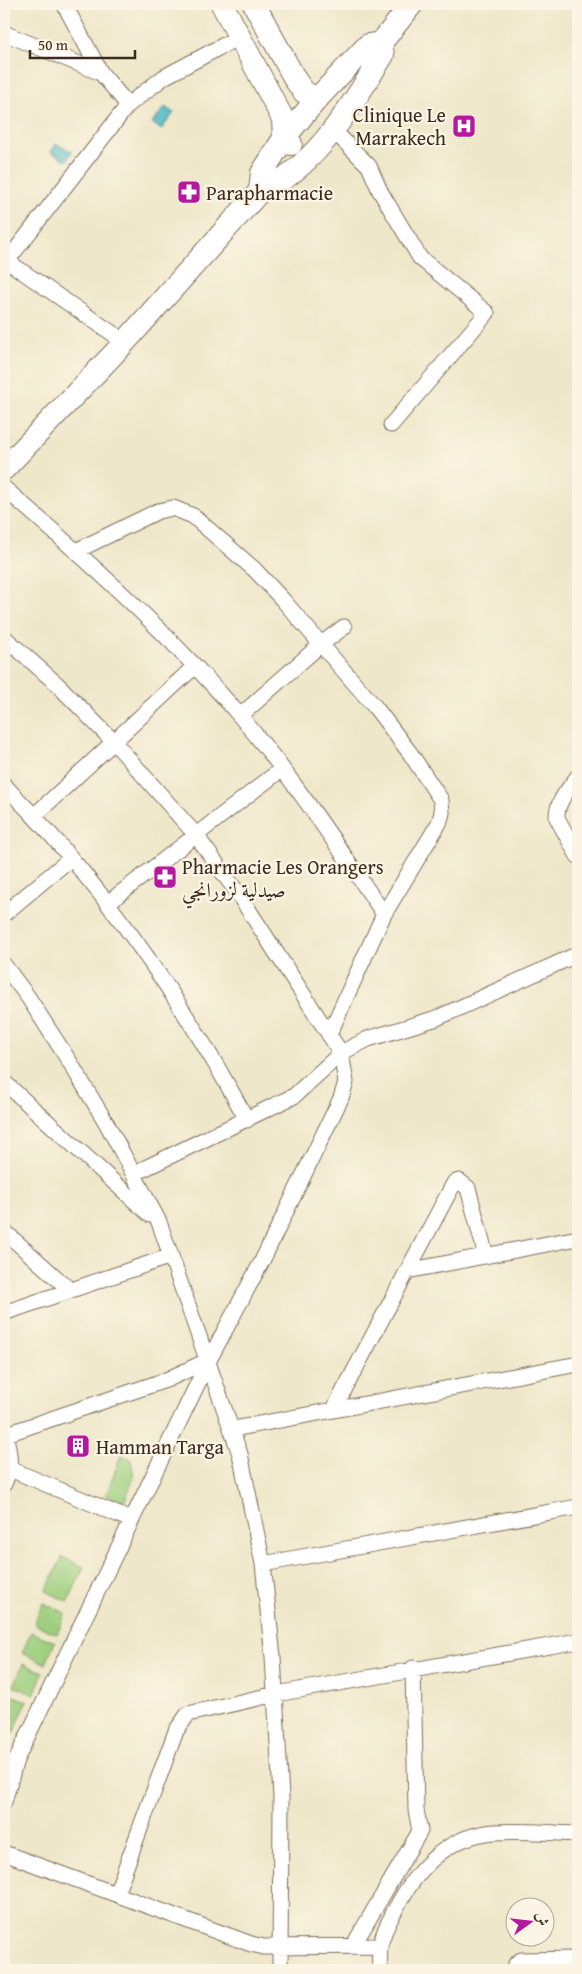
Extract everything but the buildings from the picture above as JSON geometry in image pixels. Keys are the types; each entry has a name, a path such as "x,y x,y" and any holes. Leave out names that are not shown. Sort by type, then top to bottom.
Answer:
{"street":[{"path":"64,4 101,73 128,105"},
{"path":"222,4 283,119 284,138 307,159"},
{"path":"254,4 296,81 304,92 317,99"},
{"path":"260,191 262,173 284,138 317,99 368,45 381,43 412,4"},
{"path":"4,33 101,73"},
{"path":"125,342 5,262 128,105 164,77 240,37"},
{"path":"4,469 125,342 260,191 274,185 307,159 333,130 383,55 381,43"},
{"path":"336,80 356,97"},
{"path":"333,130 369,166 380,191 420,258 487,313 391,425"},
{"path":"4,488 76,551 195,666 240,716 282,769 384,914"},
{"path":"76,551 158,511 173,508 187,512 255,570 375,707 410,753 441,800 442,812 439,823 384,914 329,1035"},
{"path":"240,716 320,645 344,627"},
{"path":"4,637 58,685 114,742 195,834 237,892 341,1053 346,1082 341,1098 262,1262 209,1360 132,1520 10,1757 4,1802"},
{"path":"34,816 195,666"},
{"path":"109,902 282,769"},
{"path":"578,776 557,806 557,818 578,856"},
{"path":"4,786 34,816 109,902 158,973 227,1084 247,1120"},
{"path":"4,914 71,858"},
{"path":"132,1174 247,1120 303,1090 341,1053 368,1039 437,1018 578,954"},
{"path":"4,966 28,997 71,1064 107,1124 159,1222 233,1429 256,1523 263,1564 276,1694 281,1797 280,1970"},
{"path":"4,1082 159,1222"},
{"path":"334,1409 406,1270 454,1183 459,1181 468,1188 486,1256"},
{"path":"4,1230 70,1290"},
{"path":"406,1270 578,1238"},
{"path":"4,1313 171,1256"},
{"path":"4,1484 10,1469 10,1453 5,1435 166,1380 209,1360"},
{"path":"233,1429 578,1364"},
{"path":"10,1469 132,1520"},
{"path":"263,1564 578,1507"},
{"path":"116,1894 176,1731 188,1714 276,1694 413,1668 578,1641"},
{"path":"353,1946 420,1831 416,1810 413,1668"},
{"path":"380,1970 380,1946 386,1926 406,1889 426,1863 446,1847 470,1837 493,1832 578,1834"},
{"path":"4,1854 251,1944 279,1947 380,1946"},
{"path":"517,1970 516,1964 521,1960 529,1958 578,1959"}],"green space":[{"path":"121,1455 131,1459 134,1478 124,1502 106,1495"},
{"path":"62,1557 84,1567 68,1602 46,1591"},
{"path":"43,1603 66,1613 57,1634 34,1624"},
{"path":"31,1632 55,1642 46,1664 22,1653"},
{"path":"23,1664 43,1672 34,1695 14,1686"},
{"path":"14,1696 27,1701 13,1734 4,1730 4,1704"}],"water":[{"path":"165,107 174,113 161,130 152,123"},
{"path":"56,144 72,151 67,161 51,152"}],"place":[{"name":"Clinique Le Marrakech","path":"464,126"},
{"name":"Parapharmacie","path":"189,192"},
{"name":"Pharmacie Les Orangers صيدلية لزورانجي","path":"165,877"},
{"name":"Hamman Targa","path":"78,1446"}]}
